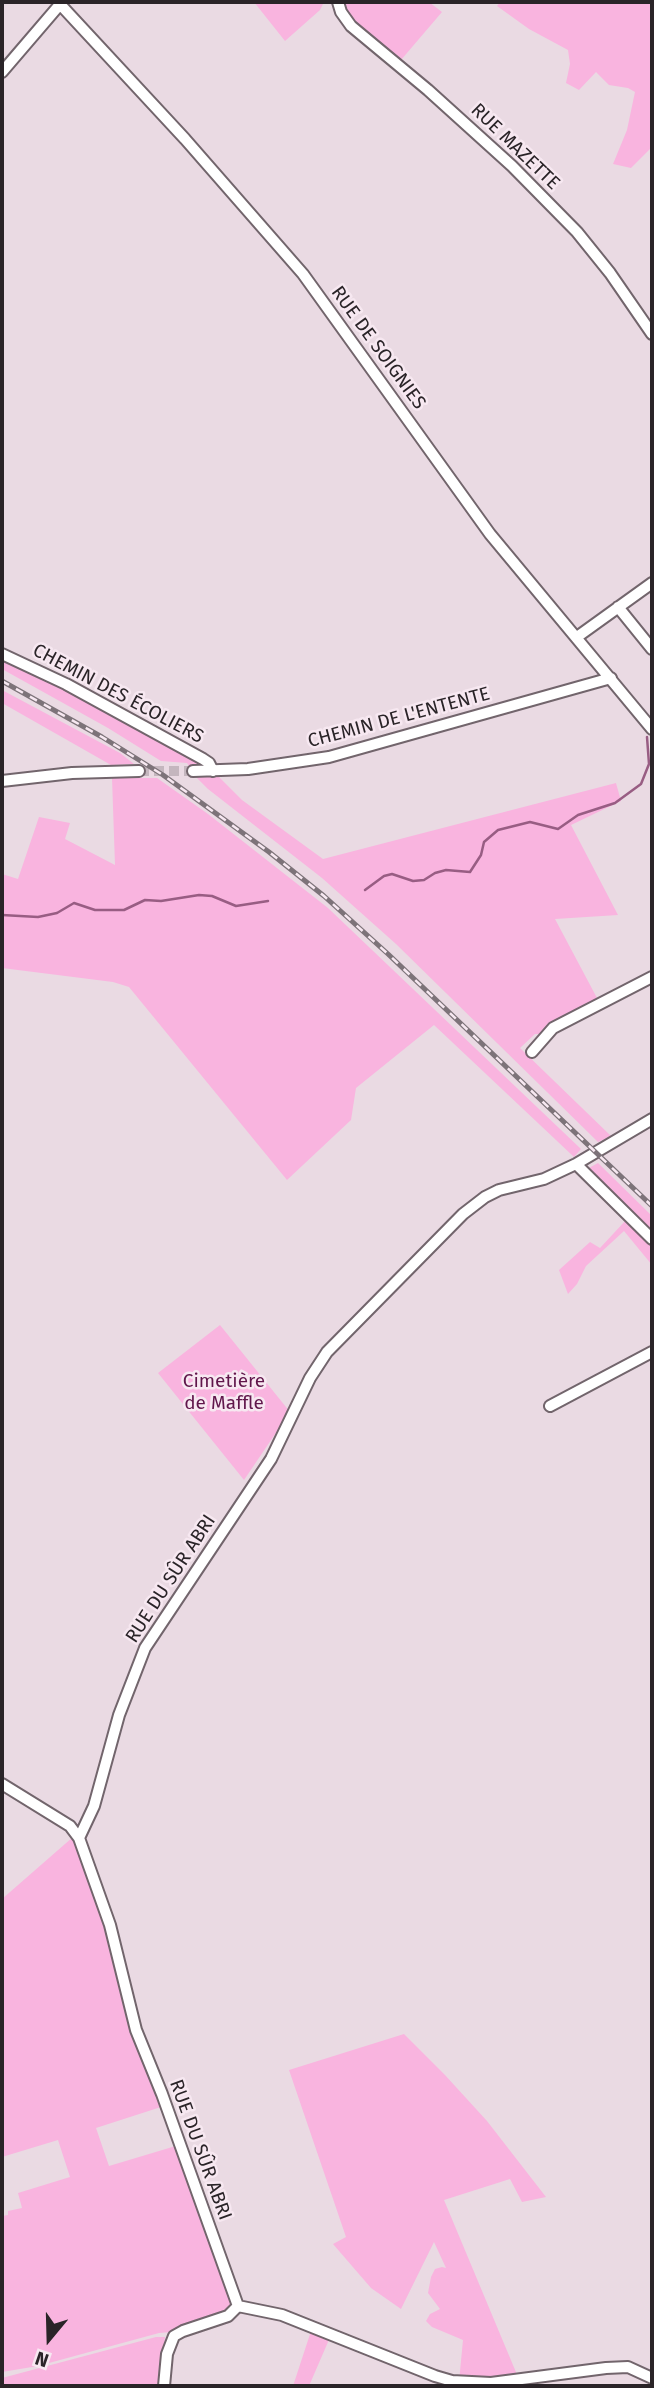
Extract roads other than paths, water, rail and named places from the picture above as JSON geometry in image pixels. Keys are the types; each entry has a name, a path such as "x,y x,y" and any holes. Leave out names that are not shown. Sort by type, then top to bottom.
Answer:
{"street":[{"path":"2,72 60,2"},
{"name":"RUE DE SOIGNIES","path":"60,2 303,274 490,534 652,729"},
{"name":"RUE MAZETTE","path":"338,2 341,12 351,26 494,149 577,232 610,273 652,334"},
{"path":"577,637 652,583"},
{"path":"618,607 652,649"},
{"name":"CHEMIN DES ÉCOLIERS","path":"2,654 66,684 203,759 213,771"},
{"name":"CHEMIN DE L'ENTENTE","path":"193,771 258,768 329,757 611,678"},
{"path":"2,781 72,773 139,771"},
{"path":"532,1052 553,1028 652,977"},
{"name":"RUE DU SÛR ABRI","path":"238,2306 162,2094 136,2030 110,1926 79,1838 94,1807 119,1715 145,1648 271,1459 304,1389 322,1359 463,1214 499,1190 544,1179 576,1164 652,1119"},
{"path":"576,1164 652,1239"},
{"path":"550,1406 652,1352"},
{"path":"2,1784 71,1826 79,1838"},
{"path":"164,2386 167,2354 174,2336 228,2316 238,2306 282,2315 452,2381 491,2383 628,2367 652,2378"}],"waterway":[{"path":"365,890 384,876 392,874 413,881 424,880 446,870 470,872 481,855 484,842 498,830 530,822 558,829 578,815 615,803 641,784 649,764 647,737"},
{"path":"2,915 38,917 57,913 74,903 95,910 124,910 145,900 161,901 199,895 212,896 236,906 268,901"}],"tunnel":[{"path":"139,771 193,771"}],"railway":[{"path":"2,681 163,775 269,852 324,896 652,1206"}],"park label":[{"name":"Cimetière de Maffle","path":"224,1393"}]}
